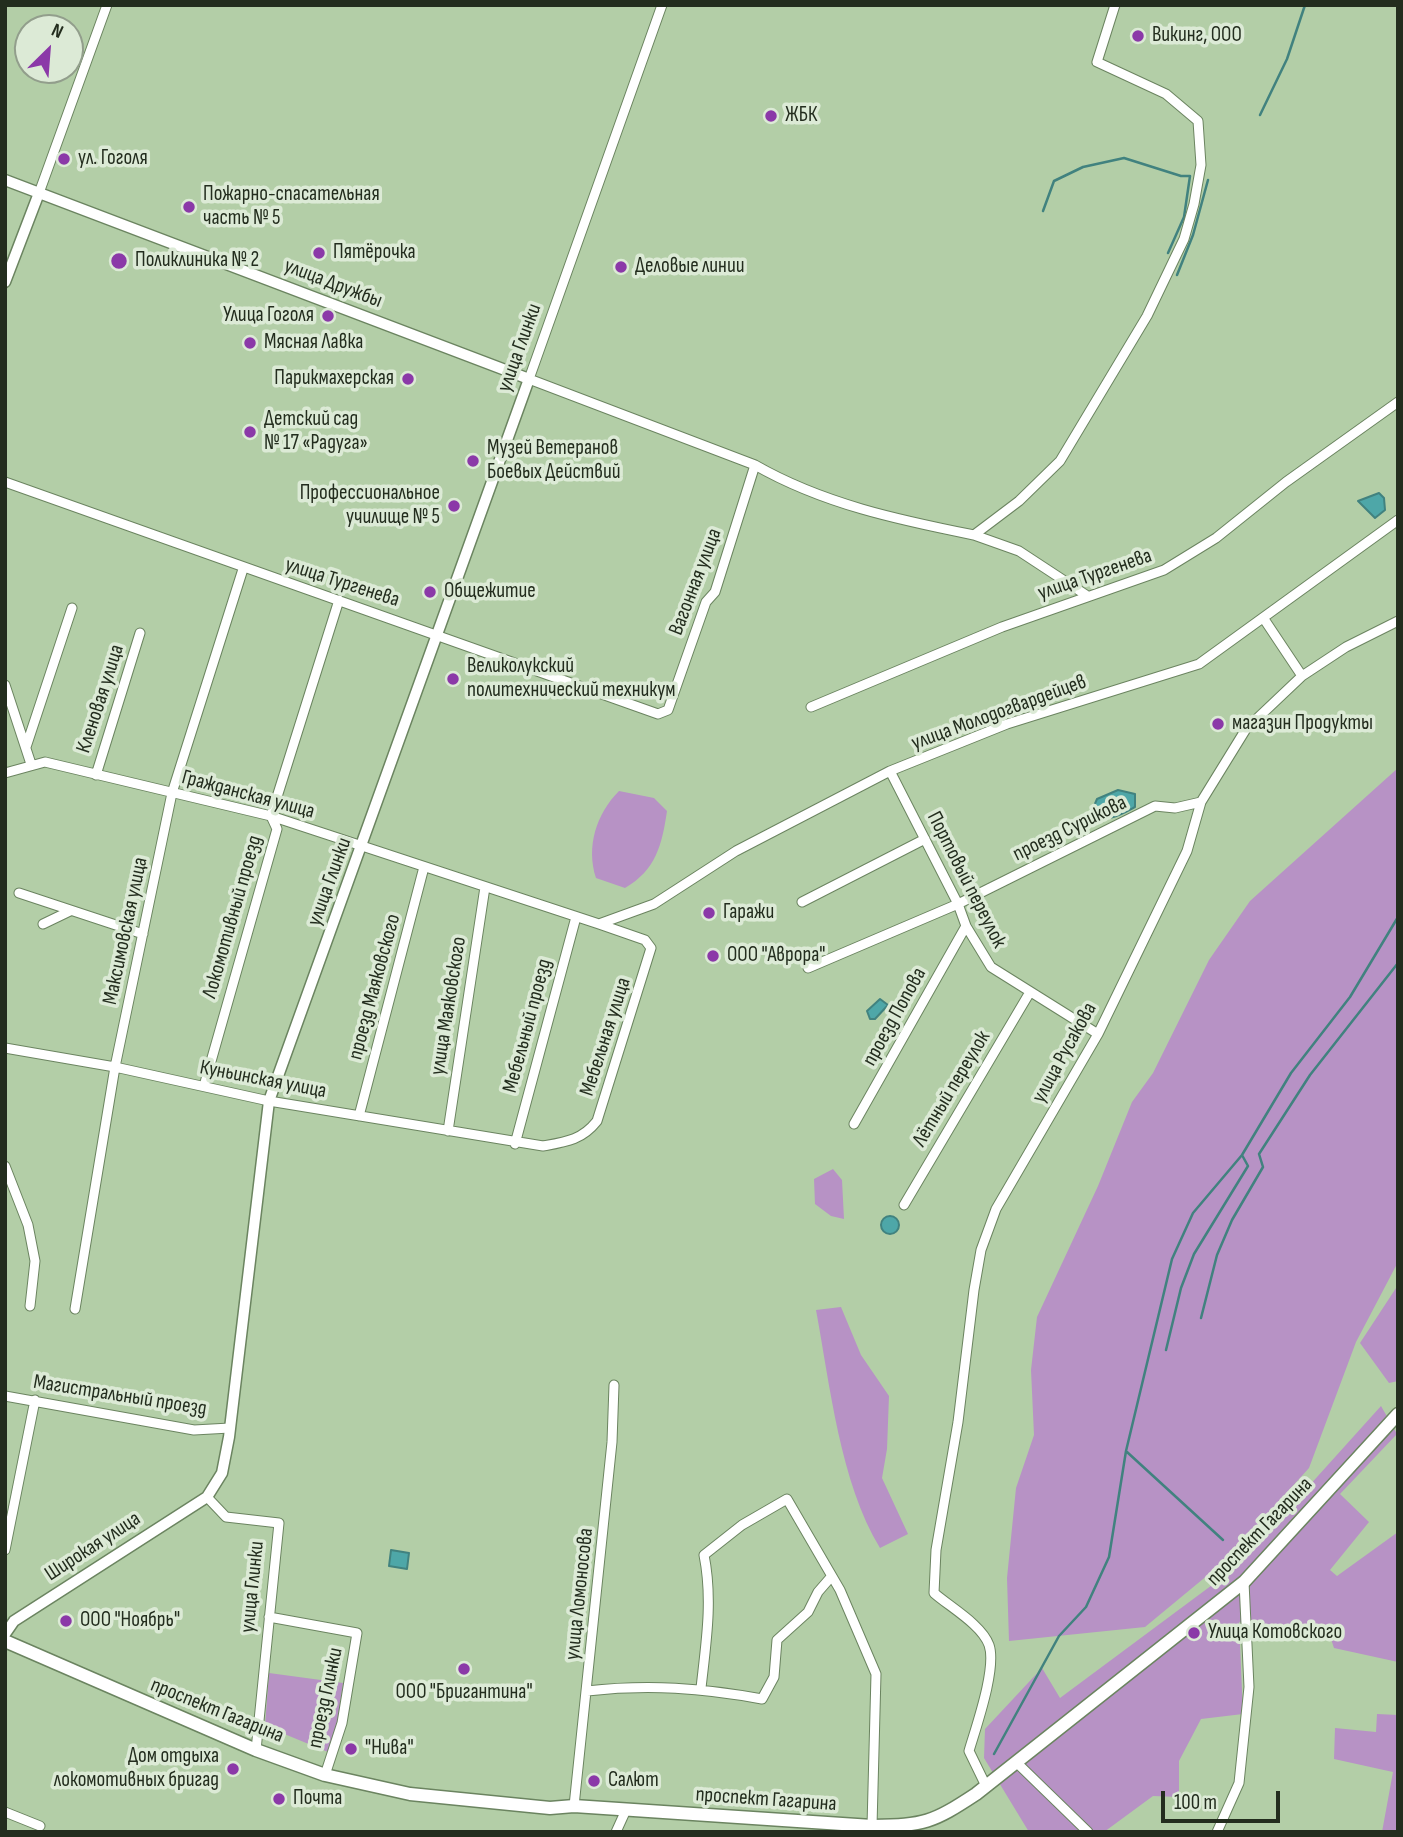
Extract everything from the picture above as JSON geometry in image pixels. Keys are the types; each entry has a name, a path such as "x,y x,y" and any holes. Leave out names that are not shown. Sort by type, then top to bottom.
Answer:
{"main road":[{"name":"проспект Гагарина","path":"5,1641 256,1750 325,1774 410,1794 550,1808 574,1806 876,1829 936,1820 986,1786 1244,1582 1398,1414"}],"street":[{"path":"5,282 107,5"},
{"name":"улица Глинки","path":"256,1750 279,1523 226,1517 207,1497 222,1472 230,1427 269,1101 363,847 662,5"},
{"path":"974,535 1019,501 1060,461 1147,316 1184,239 1194,204 1201,165 1198,121 1166,94 1097,62 1115,5"},
{"name":"улица Дружбы","path":"5,180 529,379"},
{"path":"529,379 755,465 789,485 835,502 910,522 974,535 1019,551 1086,595"},
{"name":"улица Тургенева","path":"811,707 1086,595 1164,570 1216,538 1286,482 1398,402"},
{"name":"Вагонная улица","path":"667,710 706,602 715,592 755,465"},
{"name":"улица Тургенева","path":"5,482 243,569 438,634 658,714 667,710"},
{"name":"улица Молодогвардейцев","path":"599,924 654,904 736,851 890,771 1007,724 1199,664 1398,520"},
{"name":"Максимовская улица","path":"75,1309 115,1067 172,793 243,569"},
{"name":"Локомотивный проезд","path":"204,1086 277,830 271,816 339,600"},
{"path":"26,747 72,608"},
{"path":"1264,619 1302,676"},
{"name":"улица Русакова","path":"986,1786 969,1751 987,1690 990,1646 982,1634 934,1593 936,1550 958,1422 981,1250 996,1209 1098,1034 1187,851 1201,802 1246,729 1302,676 1346,647 1398,621"},
{"name":"Кленовая улица","path":"96,775 140,633"},
{"path":"5,685 31,764"},
{"name":"Гражданская улица","path":"5,773 45,762 271,816 599,924 645,940 651,948"},
{"name":"Портовый переулок","path":"890,771 958,904 966,926 991,967 1098,1034"},
{"name":"проезд Сурикова","path":"958,904 1155,806 1175,808 1201,802"},
{"path":"802,902 925,839"},
{"name":"проезд Маяковского","path":"359,1116 424,867"},
{"name":"улица Маяковского","path":"448,1130 485,887"},
{"path":"19,893 143,933"},
{"path":"808,968 958,904"},
{"path":"43,924 70,911"},
{"name":"Мебельный проезд","path":"515,1144 576,917"},
{"name":"проезд Попова","path":"855,1124 966,926"},
{"name":"Мебельная улица","path":"587,1133 597,1121 603,1104 651,948"},
{"name":"Лётный переулок","path":"904,1205 1030,992"},
{"name":"Куньинская улица","path":"5,1048 115,1067 269,1101 448,1130 515,1144 543,1146 572,1141 587,1133"},
{"path":"5,1166 28,1225 35,1261 30,1306"},
{"name":"улица Ломоносова","path":"574,1806 612,1442 614,1385"},
{"name":"Магистральный проезд","path":"5,1396 194,1430 230,1427"},
{"path":"5,1550 35,1400"},
{"name":"Широкая улица","path":"5,1634 14,1621 207,1497"},
{"path":"701,1688 709,1614 709,1583 704,1555 742,1525 787,1499 840,1590 876,1675 876,1829"},
{"path":"587,1691 622,1687 701,1688 762,1699 774,1677 778,1640 808,1612 818,1592 831,1577"},
{"path":"1217,1832 1239,1783 1249,1687 1244,1582"},
{"name":"проезд Глинки","path":"269,1617 357,1633 342,1723 325,1774"},
{"path":"1016,1762 1088,1832"},
{"path":"616,1832 626,1810"},
{"path":"5,1812 40,1826"}],"shaded area":[{"path":"1398,768 1398,1262 1356,1342 1309,1468 1226,1560 1145,1627 1009,1641 1007,1578 1016,1488 1034,1435 1031,1370 1037,1317 1098,1186 1132,1102 1153,1073 1209,960 1250,901"},
{"path":"619,791 654,798 667,811 656,856 644,873 625,888 596,878 592,855 599,820"},
{"path":"833,1169 842,1180 844,1219 831,1216 815,1204 814,1179"},
{"path":"1398,1285 1398,1381 1389,1383 1360,1343"},
{"path":"841,1307 861,1355 889,1396 887,1449 882,1478 908,1534 880,1548 866,1522 846,1463 816,1310"},
{"path":"1381,1406 1397,1434 1340,1494 1369,1522 1330,1570 1337,1576 1398,1532 1398,1662 1334,1648 1331,1639 1239,1622 1243,1714 1201,1719 1179,1761 1179,1797 1153,1796 1104,1832 1029,1832 984,1758 985,1729 1042,1668 1060,1698 1235,1568"},
{"path":"269,1673 343,1683 337,1724 328,1752 265,1726"},
{"path":"1377,1714 1398,1715 1398,1832 1382,1832 1393,1772 1334,1759 1335,1728 1376,1732"}],"water":[{"path":"1379,493 1384,498 1385,510 1375,518 1358,501"},
{"path":"1118,790 1135,794 1135,807 1107,818 1091,813 1097,799"},
{"path":"880,999 888,1005 875,1019 870,1019 867,1011"},
{"path":"890,1216 896,1219 899,1225 896,1231 890,1234 884,1231 881,1225 884,1219"},
{"path":"391,1550 409,1553 407,1569 389,1566"}],"waterway":[{"path":"1260,115 1287,59 1305,5"},
{"path":"1043,211 1054,181 1083,167 1124,158 1181,176 1190,176 1184,217 1168,253"},
{"path":"1177,275 1193,235 1208,180"},
{"path":"994,1754 1059,1636 1086,1607 1109,1557 1126,1451 1172,1259 1193,1213 1242,1155 1291,1073 1350,997 1398,917"},
{"path":"1201,1318 1217,1255 1232,1220 1263,1167 1259,1154 1310,1075 1398,963"},
{"path":"1166,1350 1181,1288 1194,1254 1248,1166 1242,1155"},
{"path":"1127,1452 1223,1540"}],"place":[{"name":"Викинг, ООО","path":"1138,36"},
{"name":"ЖБК","path":"771,116"},
{"name":"ул. Гоголя","path":"64,159"},
{"name":"Пожарно-спасательная часть № 5","path":"189,207"},
{"name":"Пятёрочка","path":"319,253"},
{"name":"Поликлиника № 2","path":"119,261"},
{"name":"Деловые линии","path":"621,267"},
{"name":"Улица Гоголя","path":"328,316"},
{"name":"Мясная Лавка","path":"250,343"},
{"name":"Парикмахерская","path":"408,379"},
{"name":"Детский сад № 17 «Радуга»","path":"250,432"},
{"name":"Музей Ветеранов Боевых Действий","path":"473,461"},
{"name":"Профессиональное училище № 5","path":"454,506"},
{"name":"Общежитие","path":"430,592"},
{"name":"Великолукский политехнический техникум","path":"453,679"},
{"name":"магазин Продукты","path":"1218,724"},
{"name":"Гаражи","path":"709,913"},
{"name":"ООО \"Аврора\"","path":"713,956"},
{"name":"ООО \"Ноябрь\"","path":"66,1621"},
{"name":"Улица Котовского","path":"1194,1633"},
{"name":"ООО \"Бригантина\"","path":"464,1669"},
{"name":"\"Нива\"","path":"351,1749"},
{"name":"Дом отдыха локомотивных бригад","path":"233,1769"},
{"name":"Салют","path":"594,1781"},
{"name":"Почта","path":"279,1799"}]}
